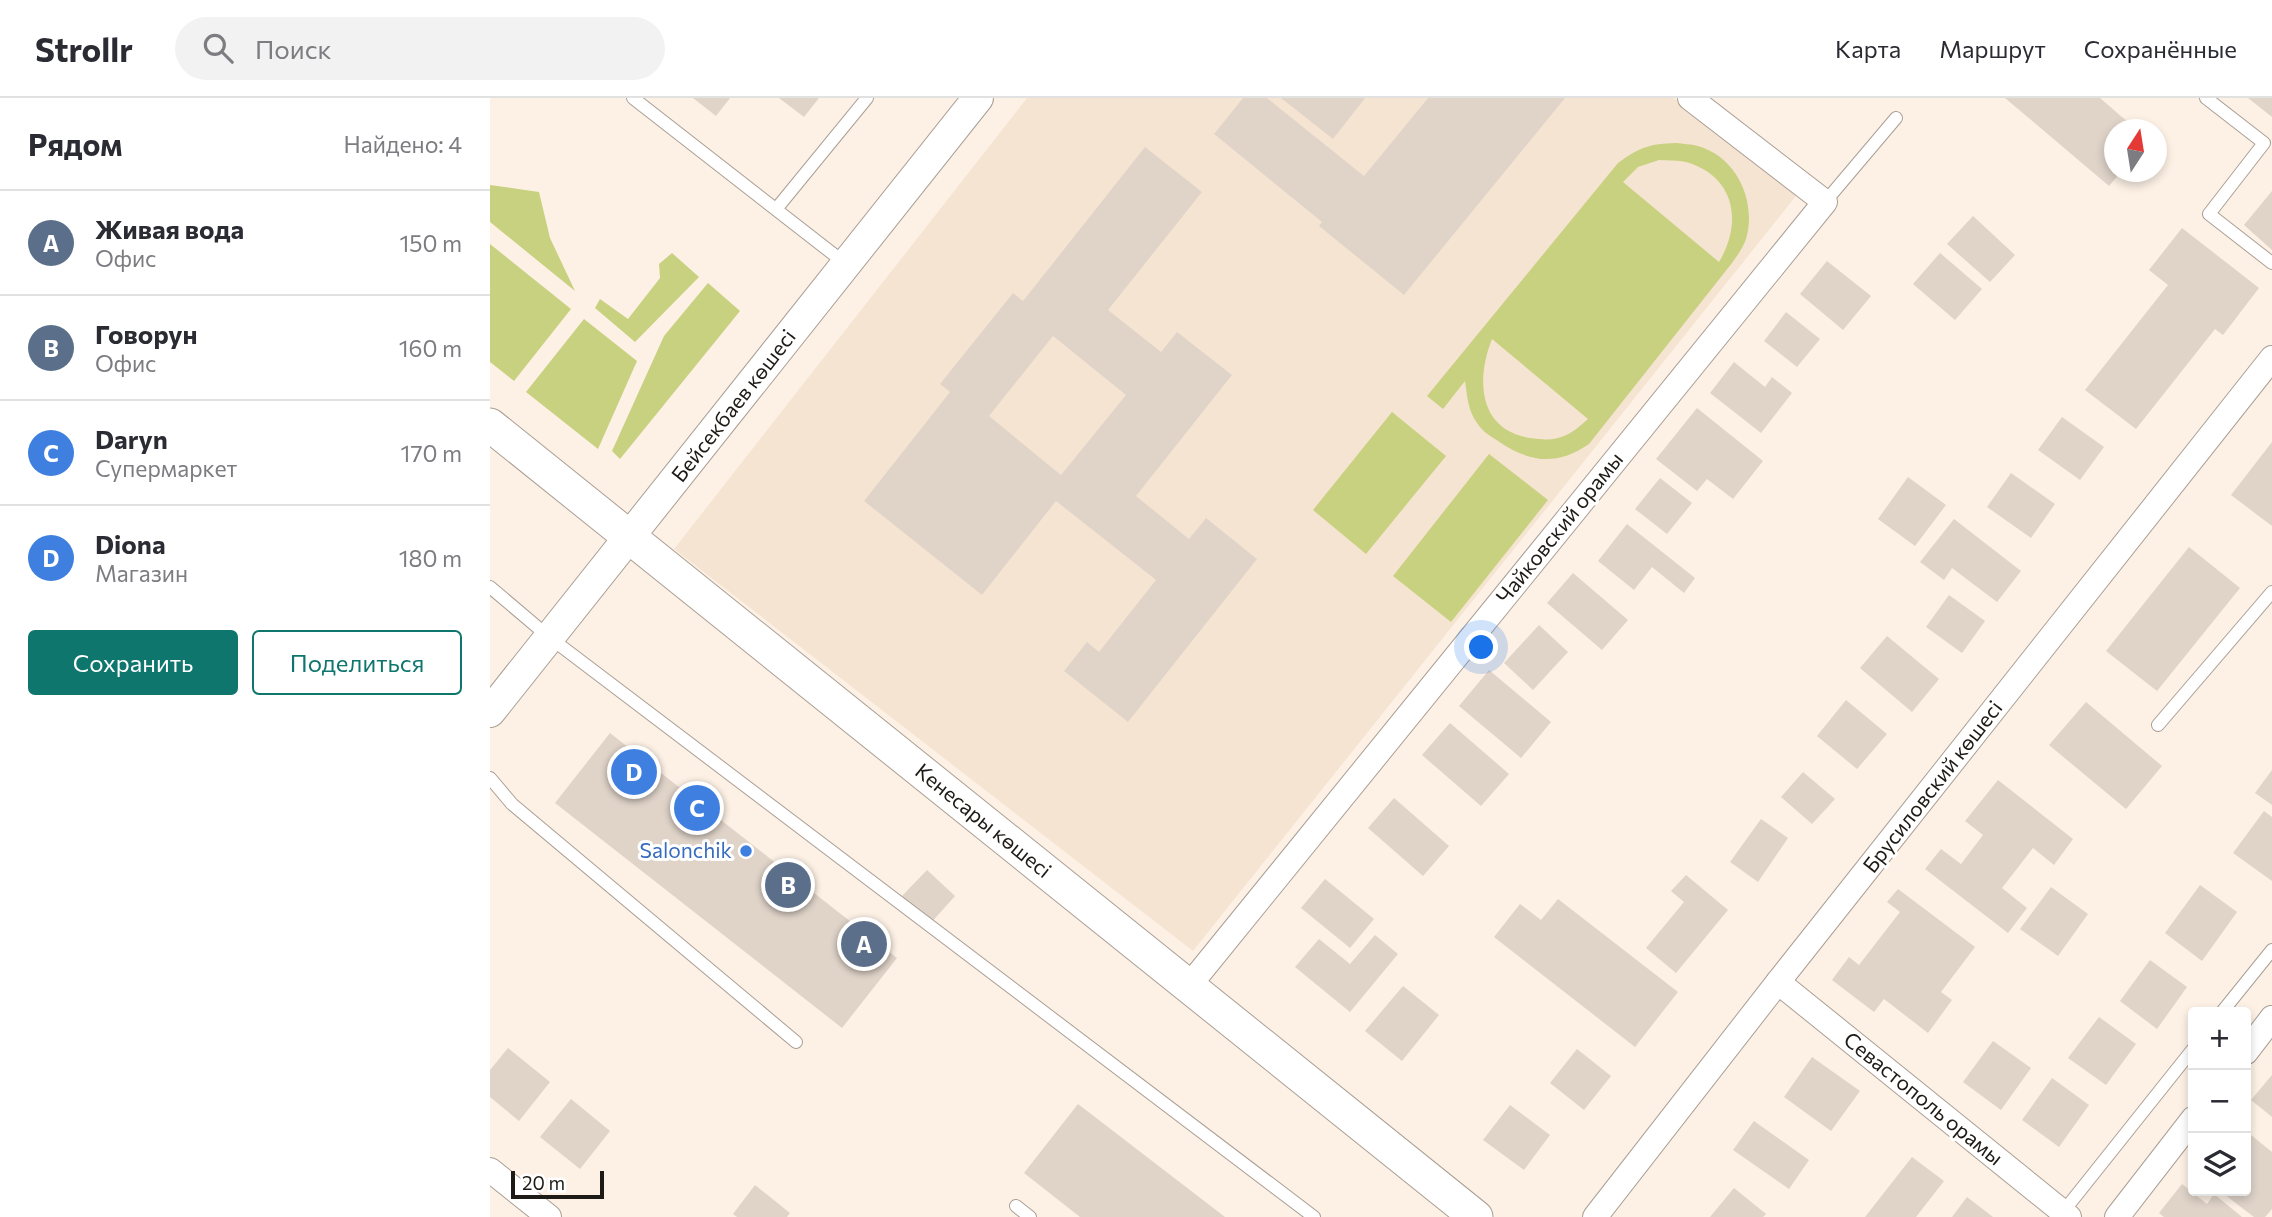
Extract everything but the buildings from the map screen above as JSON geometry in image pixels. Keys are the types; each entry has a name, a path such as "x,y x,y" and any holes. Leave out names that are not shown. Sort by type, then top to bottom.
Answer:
{"main road":[{"name":"Кенесары көшесі","path":"490,425 1476,1217"}],"street":[{"name":"Бейсекбаев көшесі","path":"490,712 978,98"},
{"path":"1690,98 1825,202"},
{"name":"Чайковский орамы","path":"1188,986 1825,202"},
{"name":"Брусиловский көшесі","path":"1595,1217 2272,358"},
{"name":"Севастополь орамы","path":"1778,982 2066,1215"},
{"path":"2251,1045 2272,1018"},
{"path":"2117,1217 2188,1125"},
{"path":"490,1170 549,1217"}],"lane":[{"path":"633,98 847,264"},
{"path":"777,208 867,98"},
{"path":"2206,98 2264,143 2209,214 2272,263"},
{"path":"1825,202 1896,118"},
{"path":"490,587 549,637 1314,1217"},
{"path":"2158,725 2272,592"},
{"path":"490,778 512,804 796,1042"},
{"path":"2226,1007 2272,950"},
{"path":"2066,1215 2188,1056"},
{"path":"1016,1206 1030,1217"}],"shaded area":[{"path":"1027,98 1674,98 1800,191 1193,951 674,549"}],"green space":[{"path":"1676,143 1698,146 1712,152 1733,171 1741,183 1749,210 1746,239 1732,263 1589,444 1555,459 1521,454 1481,428 1470,408 1465,381 1443,409 1427,396 1618,163 1645,147","holes":["1659,160 1683,161 1702,169 1724,189 1730,202 1731,231 1719,262 1623,182 1638,167","1492,339 1588,419 1574,431 1555,439 1530,438 1513,433 1500,425 1491,414 1483,386"]},
{"path":"490,185 539,192 550,238 575,291 490,222"},
{"path":"490,244 571,309 514,381 490,362"},
{"path":"672,253 699,277 635,342 595,308 600,299 628,319 660,278 659,264"},
{"path":"708,283 740,311 620,459 612,451 664,336"},
{"path":"584,319 637,361 598,449 526,392"},
{"path":"1392,412 1446,456 1366,554 1313,510"},
{"path":"1489,454 1548,500 1451,622 1393,576"}],"place":[{"name":"Diona","path":"634,772"},
{"name":"Daryn","path":"697,808"},
{"name":"Salonchik","path":"746,851"},
{"name":"Говорун","path":"788,885"},
{"name":"Живая вода","path":"864,944"}]}
